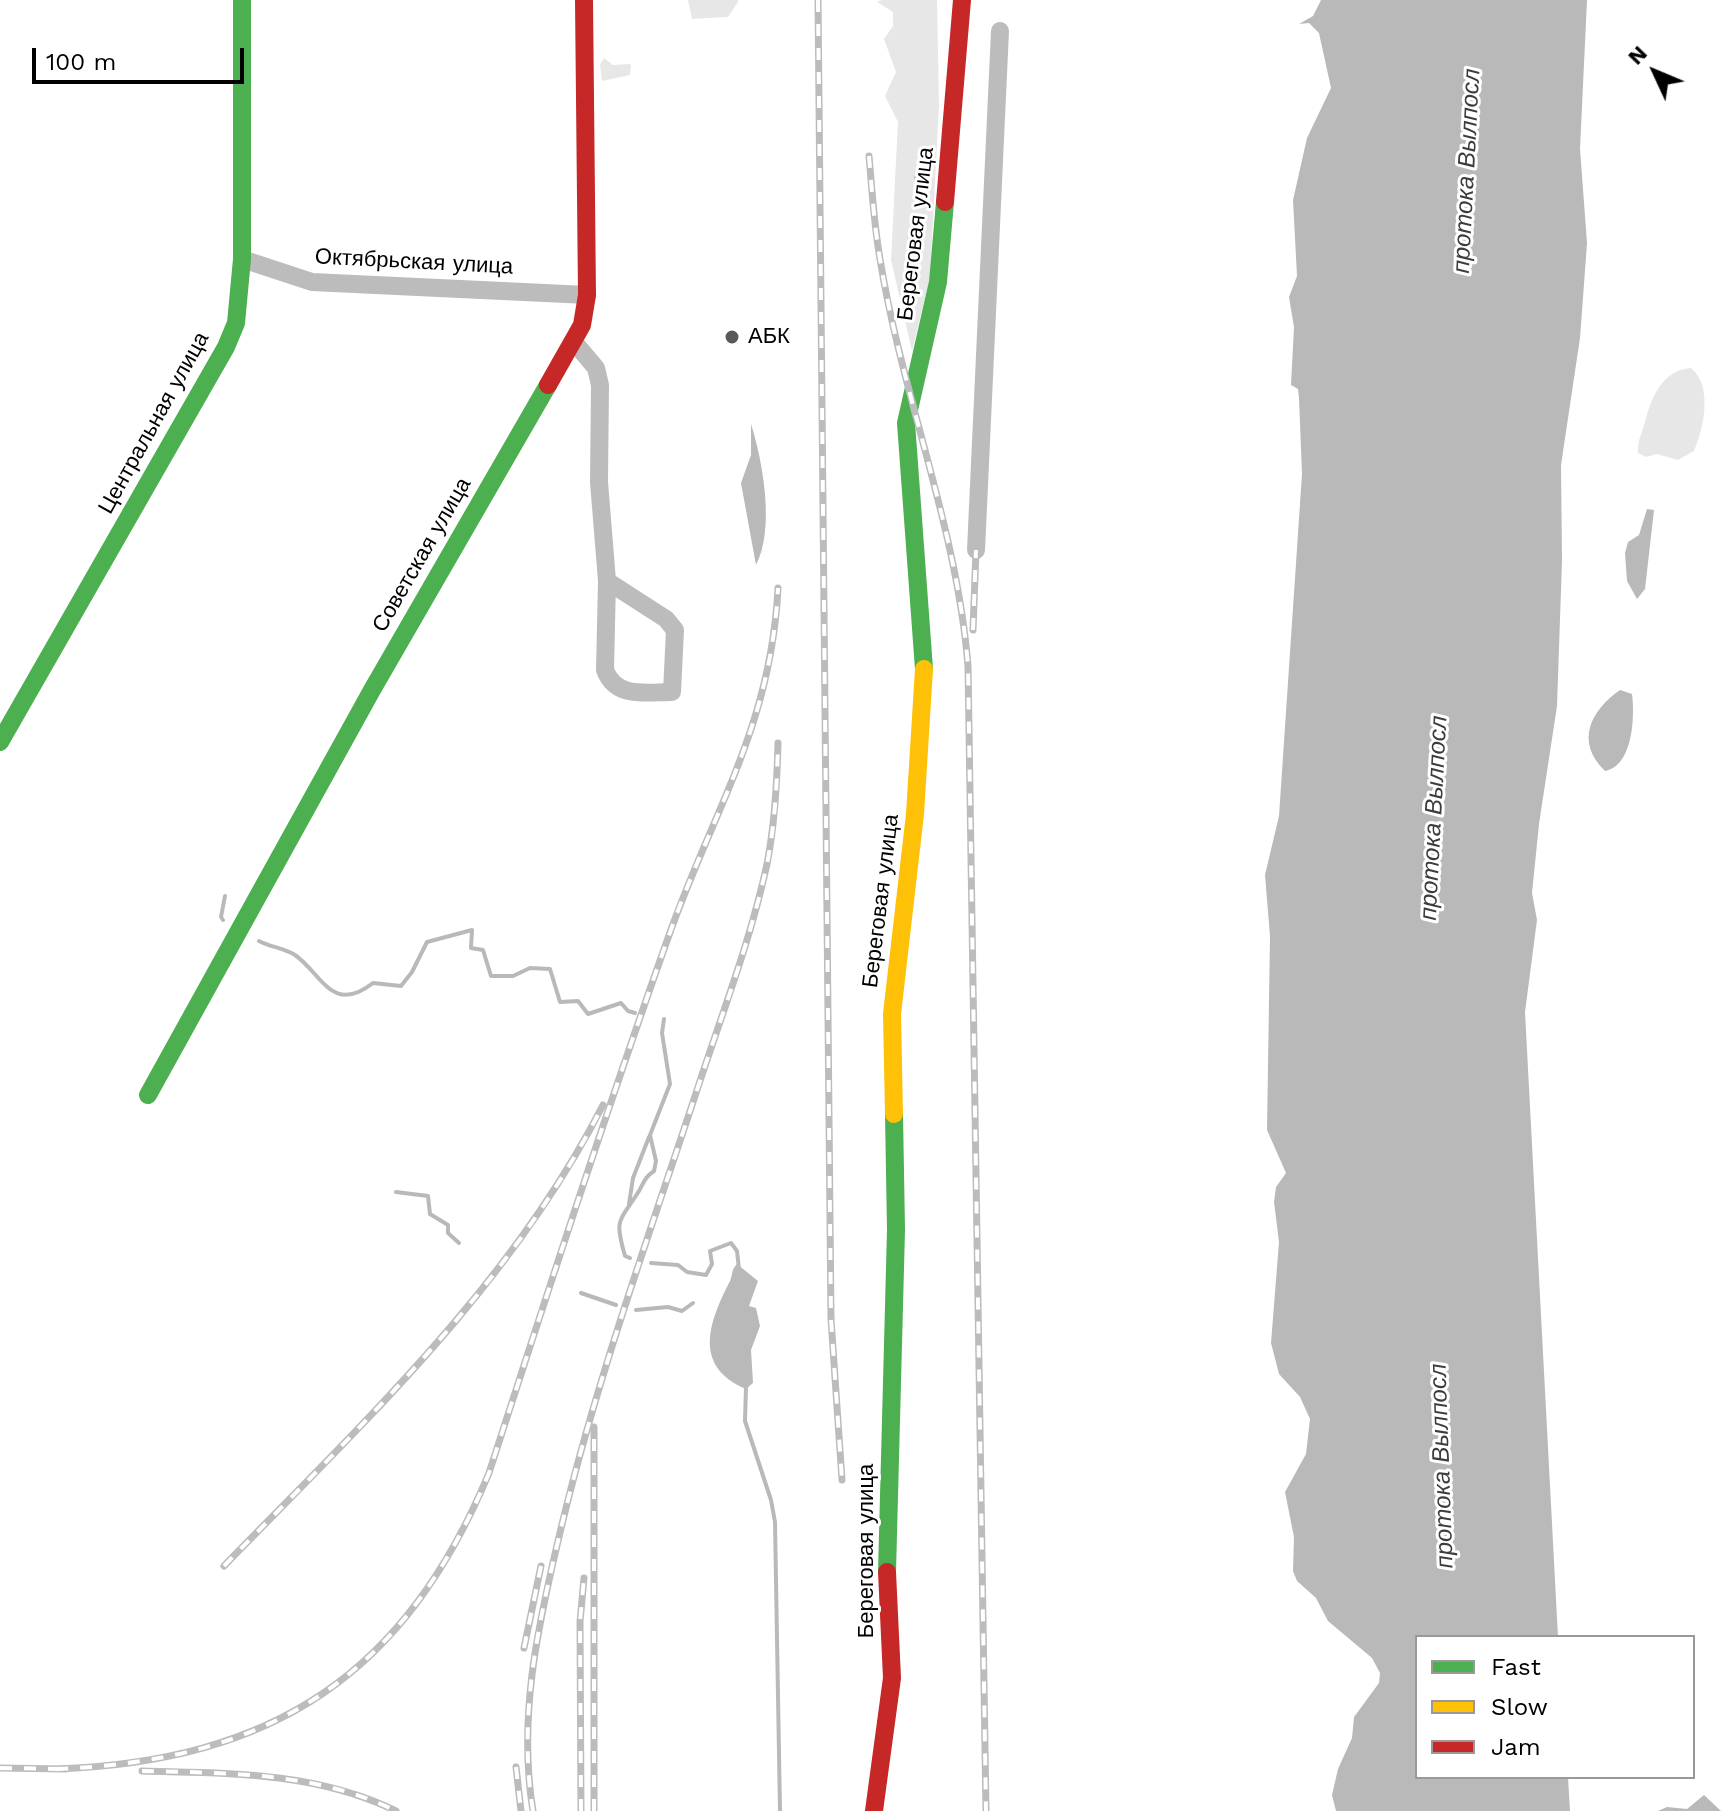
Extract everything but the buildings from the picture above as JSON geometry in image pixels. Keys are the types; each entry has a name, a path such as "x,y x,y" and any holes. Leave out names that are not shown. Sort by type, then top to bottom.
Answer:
{"street":[{"name":"Центральная улица","path":"0,742 226,347 236,323 242,259 242,0"},
{"name":"Советская улица","path":"148,1095 413,617 574,342 585,316 584,0"},
{"name":"Береговая улица","path":"874,1811 877,1768 892,1678 886,1546 896,1230 892,1014 915,814 924,680 923,631 906,423 938,282 962,0"},
{"path":"976,550 1000,31"},
{"name":"Октябрьская улица","path":"242,259 312,282 587,295"},
{"path":"574,342 591,361 599,377 599,482 607,581 602,656 611,683 622,691 672,692 675,630 666,619 607,581"}],"shaded area":[{"path":"688,0 738,2 728,17 692,19"},
{"path":"937,0 939,105 930,277 912,351 891,260 898,122 885,96 896,72 884,39 893,26 893,12 877,2","holes":["919,160 928,162 923,184 914,186"]},
{"path":"604,58 613,65 631,64 630,75 602,81 600,64"},
{"path":"1691,368 1698,376 1704,396 1701,431 1694,451 1678,460 1657,454 1646,457 1638,453 1639,441 1659,387 1672,374"}],"water":[{"name":"протока Вылпосл","path":"1321,0 1587,0 1580,149 1587,243 1580,338 1561,465 1562,561 1557,706 1539,824 1532,893 1537,920 1525,1012 1558,1635 1415,1635 1415,1779 1568,1779 1570,1811 1336,1811 1332,1795 1338,1769 1352,1738 1354,1717 1379,1683 1380,1673 1372,1658 1328,1621 1316,1598 1297,1581 1293,1571 1294,1537 1285,1492 1306,1454 1310,1419 1300,1397 1279,1374 1271,1343 1279,1242 1274,1202 1276,1187 1286,1173 1267,1130 1270,936 1265,875 1279,816 1302,474 1298,389 1291,385 1294,327 1289,297 1297,276 1293,200 1307,138 1331,88 1319,33 1309,23 1299,24 1313,16"},
{"path":"923,156 927,156 928,162 919,203 914,178"},
{"path":"751,424 760,457 766,515 762,550 756,565 741,483 751,455"},
{"path":"1647,509 1654,510 1645,589 1637,599 1627,581 1625,553 1628,542 1639,535"},
{"path":"1620,690 1632,694 1630,739 1621,760 1605,771 1590,749 1590,728 1601,707"},
{"path":"737,1264 758,1281 749,1306 756,1308 760,1326 751,1350 753,1383 746,1389 718,1368 710,1342 716,1312"},
{"path":"1704,1795 1721,1811 1658,1811 1667,1807 1687,1809"}],"waterway":[{"path":"223,920 225,896"},
{"path":"259,941 295,955 329,988 347,995 373,983 401,986 427,942 472,930 471,948 483,950 491,976 513,976 530,968 550,969 560,1002 578,1001 588,1014 621,1003 628,1011 635,1013"},
{"path":"630,1258 625,1256 619,1227 645,1180 654,1171 656,1161 650,1135 670,1084 662,1033 664,1019"},
{"path":"629,1204 633,1178 649,1137"},
{"path":"396,1192 428,1196 430,1214 448,1225 448,1233 459,1243"},
{"path":"651,1263 678,1265 687,1272 706,1275 712,1264 710,1251 731,1243 737,1251 739,1269"},
{"path":"581,1293 616,1305"},
{"path":"636,1310 668,1307 682,1311 693,1303"},
{"path":"746,1386 745,1421 771,1500 775,1522 780,1811"}],"railway":[{"path":"818,0 831,1319 842,1480"},
{"path":"869,156 880,259 901,361 953,563 968,666 986,1811"},
{"path":"973,630 976,550"},
{"path":"56,1769 133,1762 203,1748 266,1725 322,1694 372,1653 416,1603 455,1543 489,1473 668,938 752,727 773,638 778,588"},
{"path":"533,1811 529,1777 529,1709 537,1641 550,1574 605,1368 753,920 772,834 778,743"},
{"path":"224,1566 381,1405 479,1292 525,1233 603,1105"},
{"path":"594,1427 594,1811"},
{"path":"524,1648 541,1566"},
{"path":"581,1811 580,1622 584,1578"},
{"path":"516,1767 521,1811"},
{"path":"0,1768 66,1769"},
{"path":"142,1771 239,1774 304,1782 366,1798 396,1811"}],"traffic: fast":[{"path":"0,742 226,347 236,323 242,259 242,0"},
{"path":"924,669 906,423 938,282 945,202"},
{"path":"148,1095 372,690 548,385"},
{"path":"887,1572 896,1230 894,1114"}],"traffic: slow":[{"path":"894,1114 892,1014 915,814 924,669"}],"traffic: jam":[{"path":"548,385 582,325 587,295 584,0"},
{"path":"945,202 962,0"},
{"path":"874,1811 892,1678 887,1572"}],"place":[{"name":"АБК","path":"732,337"}]}
